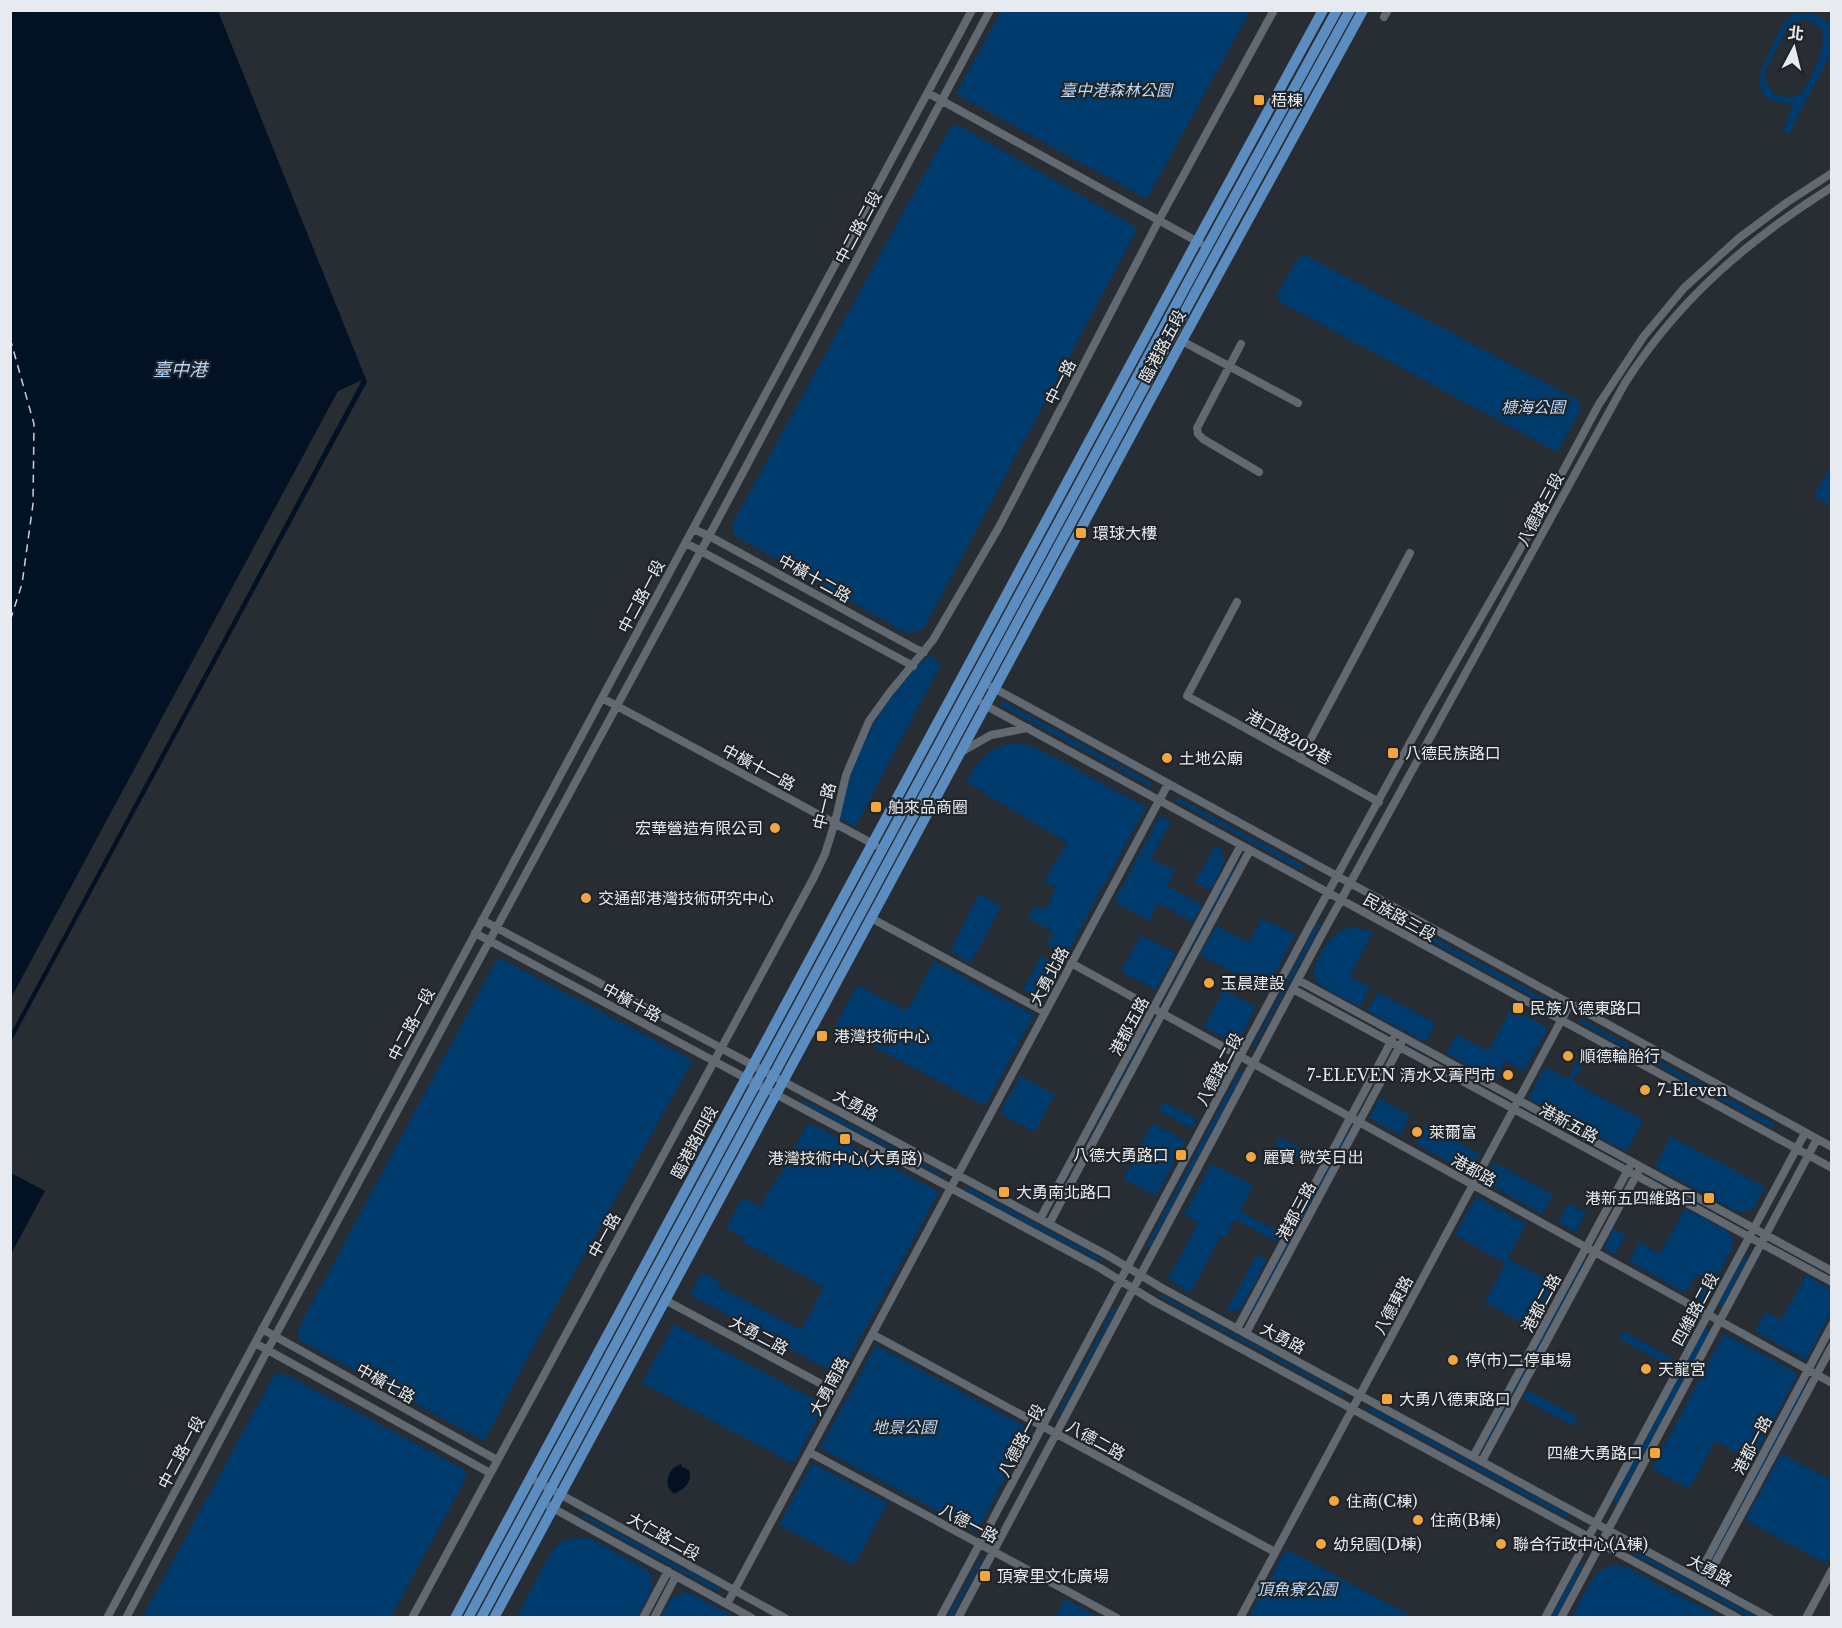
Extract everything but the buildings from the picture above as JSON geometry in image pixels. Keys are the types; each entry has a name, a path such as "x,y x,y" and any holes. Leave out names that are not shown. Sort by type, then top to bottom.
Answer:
{"main road":[{"name":"臨港路五段","path":"975,689 1182,341 1212,250 1323,10"},
{"name":"臨港路五段","path":"975,689 1212,250 1336,10"},
{"name":"臨港路五段","path":"975,689 1212,250 1350,10"},
{"name":"臨港路五段","path":"1212,250 1363,10"},
{"name":"臨港路四段","path":"481,1617 545,1486 760,1087 871,918 887,851 960,753 975,689"},
{"name":"臨港路四段","path":"468,1617 538,1500 975,689"},
{"name":"臨港路四段","path":"768,1074 975,689"},
{"name":"臨港路四段","path":"545,1486 665,1300 760,1087"},
{"name":"臨港路四段","path":"455,1617 538,1500"},
{"name":"臨港路四段","path":"494,1617 538,1500"}],"street":[{"name":"中二路二段","path":"739,443 972,10"},
{"name":"中二路二段","path":"751,456 990,10"},
{"name":"中一路","path":"412,1617 813,879 825,854 846,775 869,721 933,640 999,528 1159,220 1274,10"},
{"path":"928,93 1212,250"},
{"name":"八德路三段","path":"1337,877 1599,404 1644,336 1684,288 1739,238 1832,173"},
{"name":"八德路三段","path":"1341,900 1609,410 1645,353 1694,295 1750,243 1832,187"},
{"path":"1182,341 1298,404"},
{"path":"1241,344 1197,425 1197,431 1206,441 1259,472"},
{"path":"1599,404 1609,410"},
{"name":"中二路一段","path":"107,1617 739,443"},
{"name":"中二路一段","path":"126,1617 267,1350 751,456"},
{"name":"中橫十二路","path":"693,529 924,652"},
{"name":"中橫十二路","path":"686,543 913,666"},
{"path":"1300,759 1410,553"},
{"name":"港口路202巷","path":"1237,602 1187,696 1378,802"},
{"name":"民族路三段","path":"975,689 1028,728 1832,1168"},
{"name":"民族路三段","path":"975,689 1168,784 1832,1147"},
{"name":"中橫十一路","path":"602,698 887,851"},
{"path":"960,753 990,735 1028,728"},
{"name":"大勇北路","path":"954,1182 1168,784"},
{"name":"港都五路","path":"1040,1219 1241,845"},
{"name":"港都五路","path":"1049,1224 1250,850"},
{"name":"八德路二段","path":"1125,1274 1337,877"},
{"name":"八德路二段","path":"1138,1282 1341,900"},
{"path":"871,918 1045,1012"},
{"name":"中橫十路","path":"482,920 768,1074"},
{"name":"中橫十路","path":"475,933 760,1087"},
{"name":"港都路","path":"1071,963 1832,1383"},
{"name":"港新五路","path":"1298,980 1832,1271"},
{"name":"港新五路","path":"1293,989 1832,1282"},
{"name":"八德東路","path":"1240,1617 1570,1004"},
{"name":"港都三路","path":"1237,1329 1396,1033"},
{"name":"港都三路","path":"1246,1333 1404,1038"},
{"name":"大勇路","path":"768,1074 954,1182 1138,1282 1246,1333 1482,1461 1592,1530 1697,1578 1770,1617"},
{"name":"大勇路","path":"760,1087 954,1182 1040,1219 1138,1282 1352,1408 1605,1537 1738,1617"},
{"name":"四維路二段","path":"1545,1617 1805,1133"},
{"name":"四維路二段","path":"1561,1617 1817,1139"},
{"name":"港都二路","path":"1473,1457 1632,1161"},
{"name":"港都二路","path":"1482,1461 1641,1166"},
{"name":"大勇南路","path":"727,1604 954,1182"},
{"name":"八德路一段","path":"940,1617 1125,1274"},
{"name":"八德路一段","path":"958,1617 1138,1282"},
{"name":"大勇二路","path":"665,1300 840,1394"},
{"name":"港都一路","path":"1697,1578 1832,1325"},
{"name":"中橫七路","path":"262,1329 497,1460"},
{"name":"八德二路","path":"872,1334 1275,1552"},
{"name":"中橫七路","path":"255,1343 490,1473"},
{"name":"港都一路","path":"1705,1582 1832,1346"},
{"name":"八德一路","path":"809,1452 1117,1617"},
{"path":"1012,1483 1026,1491"},
{"name":"大仁路二段","path":"545,1486 784,1617"},
{"name":"大仁路二段","path":"538,1500 752,1617"},
{"path":"1806,1617 1832,1570"},
{"path":"643,1617 668,1571"},
{"path":"654,1617 676,1576"}],"green space":[{"name":"臺中港森林公園","path":"1001,11 1250,11 1147,199 956,94"},
{"path":"1797,13 1817,15 1828,22 1831,29 1831,53 1788,135 1783,130 1793,104 1769,98 1760,86 1760,77 1779,31 1784,22","holes":["1804,20 1815,24 1821,31 1823,41 1817,63 1801,94 1790,98 1775,95 1766,83 1765,71 1788,27 1797,21"]},
{"path":"957,124 1138,228 923,630 906,633 734,535 732,524 949,129"},
{"name":"槺海公園","path":"1307,256 1578,400 1581,409 1557,452 1280,302 1277,294 1298,258"},
{"path":"1831,465 1831,505 1814,496"},
{"path":"929,655 941,664 855,827 839,818 862,746 891,698"},
{"path":"1002,701 1151,782 1151,786 1000,705"},
{"path":"1008,744 1025,744 1037,748 1146,807 1066,955 1047,944 1053,932 1028,918 1035,905 1044,910 1056,889 1044,881 1067,843 966,782 982,758 994,749"},
{"path":"1176,797 1304,866 1301,870 1176,801"},
{"path":"1160,815 1171,821 1151,858 1175,871 1167,886 1202,905 1193,922 1158,903 1149,921 1114,902"},
{"path":"1215,845 1223,855 1223,861 1210,890 1195,882"},
{"path":"1232,869 1234,870 1164,998 1164,997"},
{"path":"979,894 1001,906 971,963 950,951"},
{"path":"1375,905 1549,1001 1550,1005 1372,909"},
{"path":"1262,918 1295,935 1266,989 1200,955 1216,925 1248,943"},
{"path":"1318,922 1321,924 1254,1048 1253,1046"},
{"path":"1355,927 1373,932 1350,976 1370,988 1360,1007 1320,985 1314,973 1326,945 1334,936 1343,930"},
{"path":"1141,935 1176,953 1156,990 1121,971"},
{"path":"1041,956 1060,966 1042,1000 1023,990"},
{"path":"498,957 691,1059 692,1062 543,1329 484,1441 299,1340 298,1329"},
{"path":"934,961 1034,1015 985,1106 835,1026 857,985 907,1011"},
{"path":"1224,990 1256,1007 1237,1045 1204,1027"},
{"path":"1378,992 1436,1023 1425,1042 1367,1011"},
{"path":"1512,1008 1548,1028 1524,1071 1505,1061 1495,1080 1446,1053 1456,1034 1488,1051"},
{"path":"1580,1020 1775,1124 1772,1128 1580,1023"},
{"path":"1152,1022 1054,1205 1053,1206 1150,1023"},
{"path":"1584,1048 1590,1051 1573,1082 1643,1120 1626,1151 1528,1098 1545,1067 1568,1079"},
{"path":"1239,1072 1242,1074 1150,1247 1147,1245"},
{"path":"1020,1076 1055,1095 1035,1132 1000,1113"},
{"path":"1379,1098 1410,1116 1400,1135 1369,1118"},
{"path":"804,1100 942,1173 942,1176 802,1103"},
{"path":"1164,1102 1197,1119 1192,1129 1159,1111"},
{"path":"1152,1123 1186,1141 1156,1196 1123,1179"},
{"path":"807,1124 817,1127 939,1192 840,1376 690,1295 702,1272 720,1282 718,1286 801,1330 824,1287 742,1242 744,1238 726,1228 742,1198 761,1207 788,1162"},
{"path":"1426,1124 1480,1154 1469,1173 1415,1143"},
{"path":"1347,1132 1349,1133 1250,1317 1249,1316"},
{"path":"1671,1136 1765,1187 1755,1205 1747,1211 1736,1211 1655,1167"},
{"path":"1279,1137 1321,1159 1317,1167 1275,1145"},
{"path":"1494,1162 1553,1195 1542,1214 1484,1181"},
{"path":"1211,1163 1253,1186 1240,1211 1282,1233 1277,1242 1235,1219 1225,1238 1221,1236 1190,1293 1168,1279 1198,1223 1184,1215"},
{"path":"968,1187 1102,1259 1101,1262 966,1190 965,1188"},
{"path":"1476,1196 1526,1224 1508,1259 1558,1286 1535,1329 1485,1302 1505,1263 1455,1235"},
{"path":"1568,1203 1586,1213 1575,1232 1558,1222"},
{"path":"1685,1208 1726,1230 1733,1240 1732,1249 1703,1303 1693,1297 1703,1278 1696,1274 1685,1293 1629,1261 1639,1242 1660,1254"},
{"path":"1614,1228 1626,1235 1615,1254 1604,1248"},
{"path":"1257,1254 1267,1260 1242,1307 1233,1312 1226,1312"},
{"path":"1747,1256 1723,1305 1720,1306 1719,1303 1744,1257"},
{"path":"1583,1261 1584,1263 1486,1445 1485,1444"},
{"path":"1806,1275 1832,1290 1831,1312 1806,1360 1755,1331 1765,1312 1781,1320"},
{"path":"1162,1295 1344,1393 1344,1396 1160,1297"},
{"path":"1114,1307 1117,1308 1060,1415 1057,1415"},
{"path":"674,1324 825,1405 793,1464 642,1383"},
{"path":"1707,1329 1709,1332 1617,1503 1613,1501 1704,1330"},
{"path":"1623,1331 1673,1359 1669,1366 1619,1339"},
{"path":"1724,1333 1798,1374 1752,1461 1715,1441 1689,1489 1652,1469"},
{"name":"地景公園","path":"876,1345 1031,1430 976,1532 820,1448"},
{"path":"283,1373 464,1469 466,1478 391,1617 151,1618 144,1614 274,1375"},
{"path":"1805,1383 1806,1385 1709,1566 1708,1565"},
{"path":"1527,1390 1578,1417 1573,1426 1523,1399"},
{"path":"1370,1407 1569,1515 1567,1518 1368,1410"},
{"path":"1781,1453 1831,1480 1831,1553 1826,1564 1745,1520"},
{"path":"812,1463 888,1503 854,1565 779,1525"},
{"path":"584,1514 720,1590 717,1591 582,1517"},
{"path":"580,1537 592,1539 650,1574 652,1586 650,1593 636,1617 516,1617 553,1549 565,1540"},
{"path":"1629,1548 1758,1617 1750,1617 1628,1551"},
{"name":"頂魚寮公園","path":"1286,1549 1413,1617 1249,1617"},
{"path":"982,1556 951,1617 947,1617"},
{"path":"1580,1564 1583,1566 1556,1617 1551,1617"},
{"path":"1616,1565 1628,1568 1720,1617 1572,1617 1594,1577 1607,1567"},
{"path":"684,1592 691,1593 734,1617 661,1617 672,1597"},
{"path":"1065,1599 1097,1616 1100,1617 1055,1617"}],"water":[{"name":"臺中港","path":"11,11 218,11 367,382 11,1042"},
{"path":"11,1173 45,1191 11,1254"},
{"path":"681,1464 689,1470 690,1479 684,1488 674,1494 668,1487 669,1476 674,1467"}],"pier":[{"path":"362,380 11,1033 11,998 338,391"}],"ferry route":[{"path":"10,338 34,424 33,504 22,584 10,621"}],"place":[{"name":"梧棟","path":"1259,100"},
{"name":"環球大樓","path":"1081,533"},
{"name":"八德民族路口","path":"1393,753"},
{"name":"土地公廟","path":"1167,758"},
{"name":"舶來品商圈","path":"876,807"},
{"name":"宏華營造有限公司","path":"775,828"},
{"name":"交通部港灣技術研究中心","path":"586,898"},
{"name":"玉晨建設","path":"1209,983"},
{"name":"民族八德東路口","path":"1518,1008"},
{"name":"港灣技術中心","path":"822,1036"},
{"name":"順德輪胎行","path":"1568,1056"},
{"name":"7-ELEVEN 清水又菁門市","path":"1508,1075"},
{"name":"7-Eleven","path":"1645,1090"},
{"name":"萊爾富","path":"1417,1132"},
{"name":"港灣技術中心(大勇路)","path":"845,1139"},
{"name":"八德大勇路口","path":"1181,1155"},
{"name":"麗寶 微笑日出","path":"1251,1157"},
{"name":"大勇南北路口","path":"1004,1192"},
{"name":"港新五四維路口","path":"1709,1198"},
{"name":"停(市)二停車場","path":"1453,1360"},
{"name":"天龍宮","path":"1646,1369"},
{"name":"大勇八德東路口","path":"1387,1399"},
{"name":"四維大勇路口","path":"1655,1453"},
{"name":"住商(C棟)","path":"1334,1501"},
{"name":"住商(B棟)","path":"1418,1520"},
{"name":"幼兒園(D棟)","path":"1321,1544"},
{"name":"聯合行政中心(A棟)","path":"1501,1544"},
{"name":"頂寮里文化廣場","path":"985,1576"}]}
